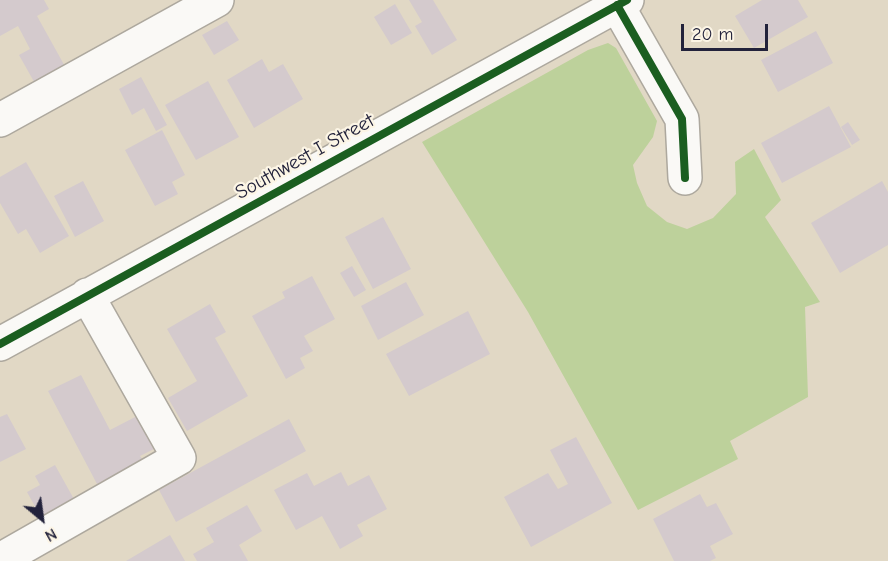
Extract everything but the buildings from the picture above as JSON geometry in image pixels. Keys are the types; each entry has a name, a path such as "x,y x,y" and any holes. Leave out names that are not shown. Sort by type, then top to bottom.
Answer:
{"street":[{"path":"0,120 217,0"},
{"path":"622,3 682,118 685,178"},
{"name":"Southwest I Street","path":"0,343 622,3"},
{"path":"0,560 179,458 87,296"}],"green space":[{"path":"608,43 616,48 657,121 653,137 633,165 637,183 647,206 667,222 687,229 713,218 736,194 735,162 754,149 781,200 765,217 820,302 805,307 808,397 730,441 738,459 638,510 528,312 422,142 588,50"}],"cycle path":[{"path":"0,344 627,0"},
{"path":"617,5 682,119 685,178"}]}
